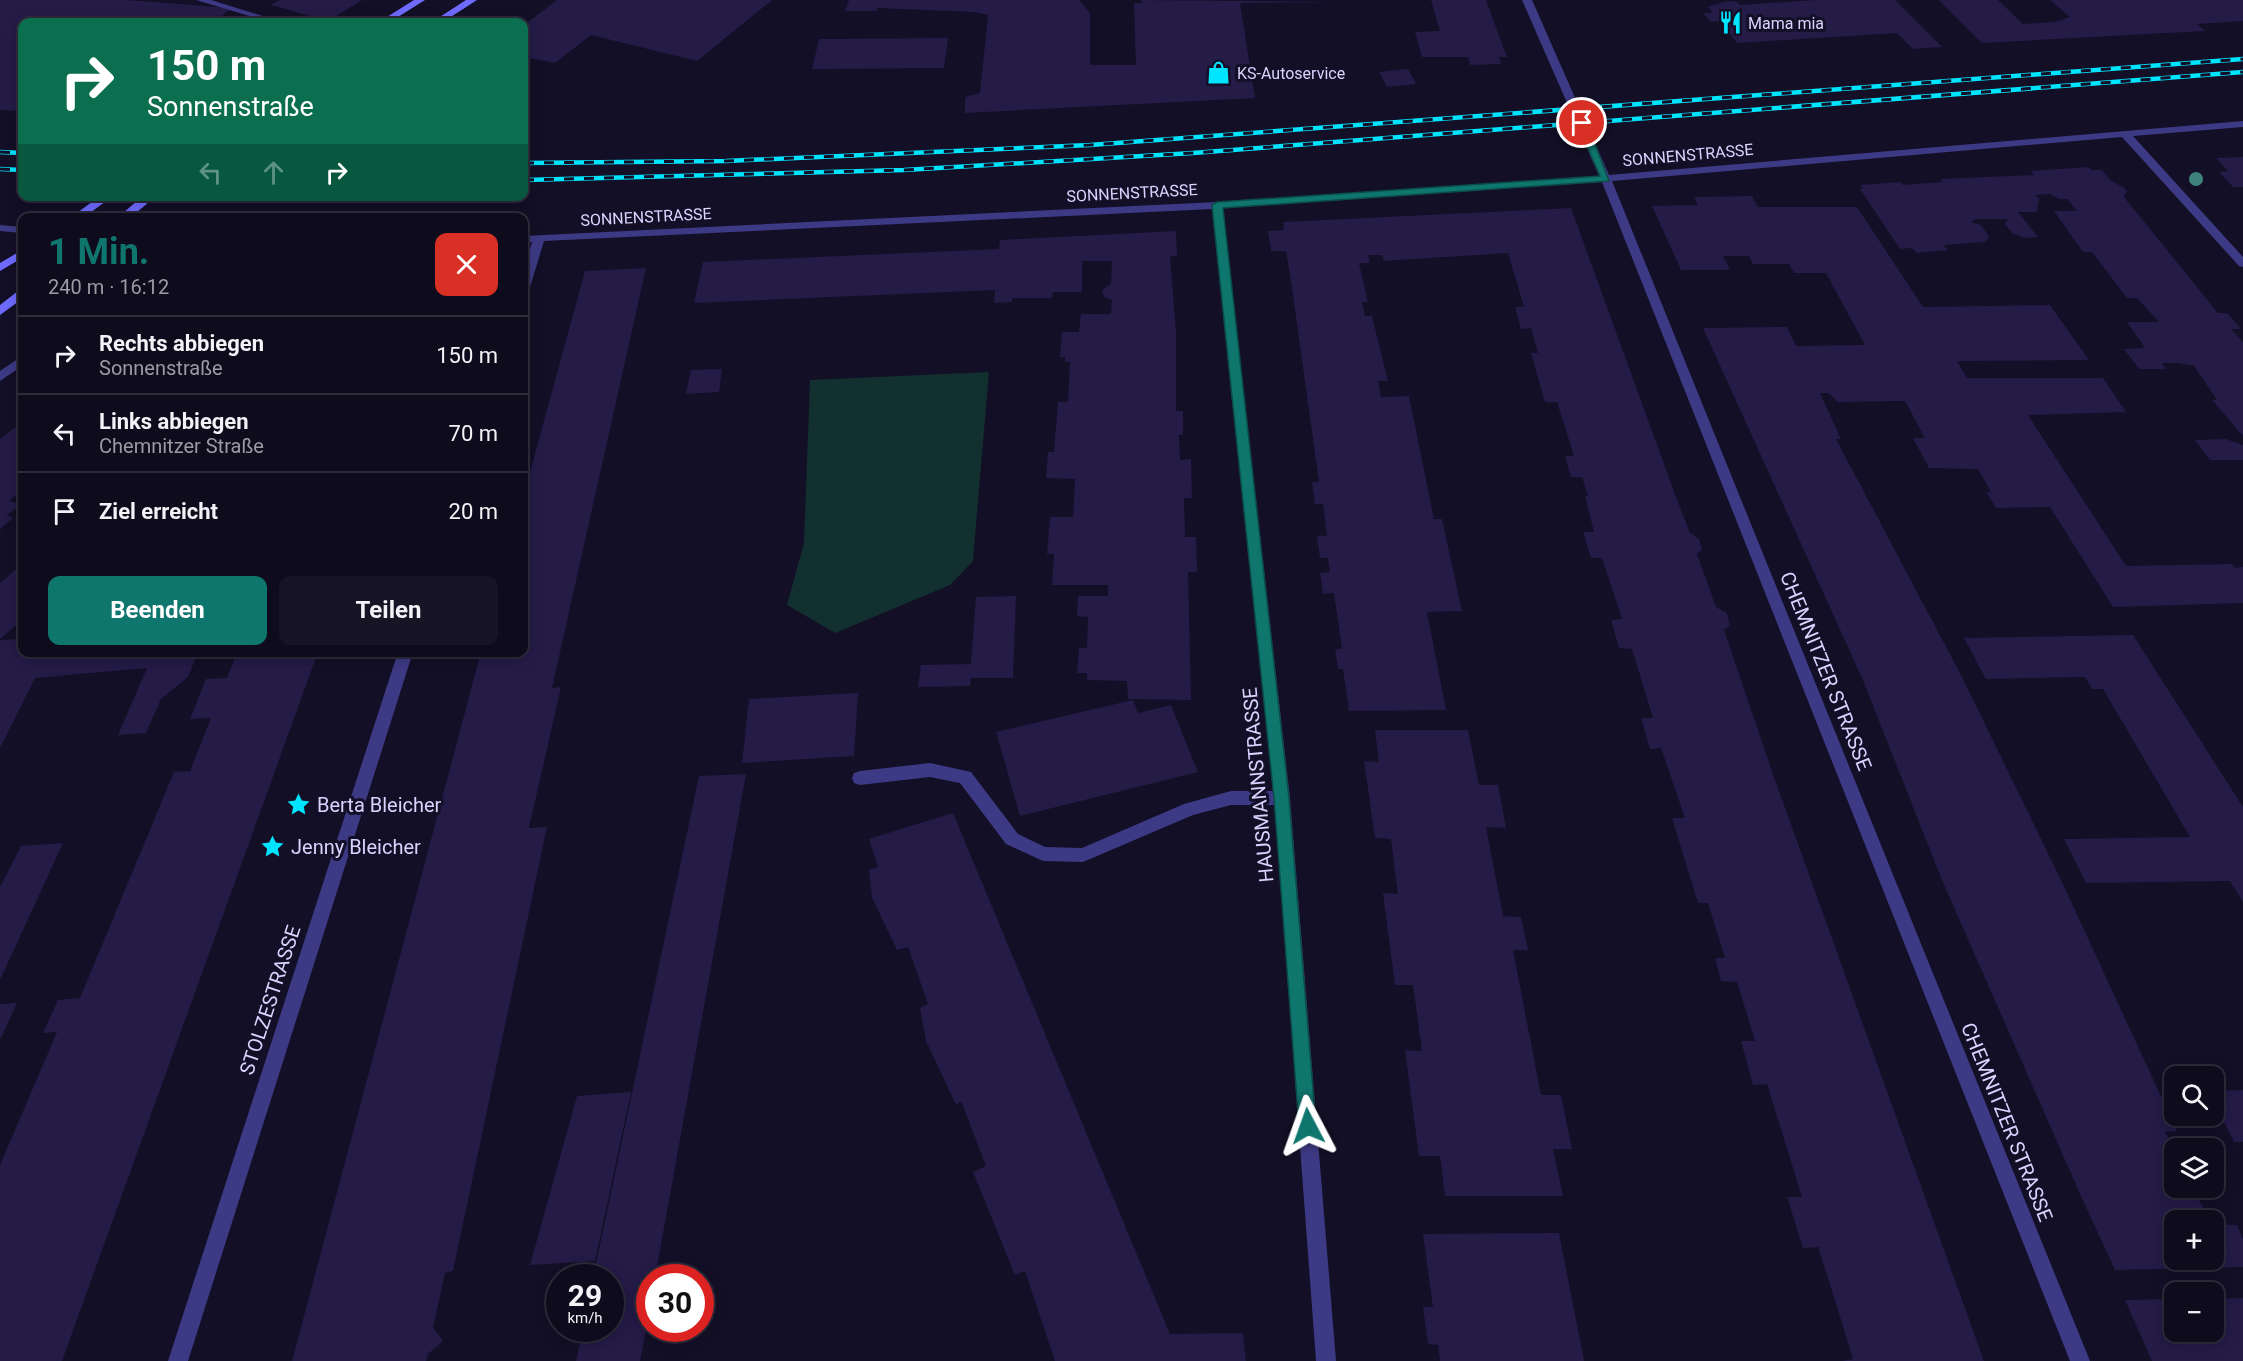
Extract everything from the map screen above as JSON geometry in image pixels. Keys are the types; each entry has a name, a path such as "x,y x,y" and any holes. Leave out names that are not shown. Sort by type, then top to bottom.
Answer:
{"main road":[{"path":"391,18 420,0"},
{"path":"444,18 472,0"},
{"path":"82,213 100,201"},
{"path":"129,213 144,201"},
{"path":"0,268 18,256"},
{"path":"0,311 18,297"}],"street":[{"path":"201,0 262,18"},
{"name":"CHEMNITZER STRASSE","path":"1527,0 1606,179 2080,1361"},
{"name":"SONNENSTRASSE","path":"528,239 1217,205 1606,179 2243,124"},
{"path":"2124,133 2243,264"},
{"name":"HAUSMANNSTRASSE","path":"1217,205 1282,798 1326,1361"},
{"path":"0,228 18,230"},
{"path":"528,274 539,239"},
{"path":"0,377 18,363"},
{"name":"STOLZESTRASSE","path":"178,1361 404,657"},
{"path":"860,778 930,770 965,777 1012,839 1043,854 1083,855 1190,809 1231,798 1282,798"}],"green space":[{"path":"989,372 973,561 950,585 835,633 787,605 804,543 810,380"}],"building":[{"path":"0,0 127,0 231,8 220,18 18,18 18,111 0,110"},
{"path":"280,0 362,0 333,18 317,18 271,5"},
{"path":"557,0 772,0 697,61 591,35 555,63 528,58 528,22"},
{"path":"849,0 1079,0 1090,13 1090,65 1136,65 1134,3 1142,3 1142,0 1343,2 1240,3 1255,98 965,113 965,97 980,93 988,15 975,12 878,8 876,11 845,11"},
{"path":"1431,0 1486,0 1507,57 1499,57 1501,64 1470,65 1468,57 1422,57 1415,32 1440,31"},
{"path":"1815,0 1895,0 1942,47 1913,49 1897,33 1737,43 1720,21 1711,22 1703,13 1713,13 1708,7 1723,2 1736,1 1740,5"},
{"path":"1939,0 1998,0 2023,24 2055,22 2070,17 2050,0 2243,0 2243,21 2197,24 2205,31 1982,43"},
{"path":"948,38 944,68 812,69 819,39"},
{"path":"1408,69 1416,84 1387,87 1379,72"},
{"path":"2243,157 2243,187 2233,187 2219,172 2228,171 2216,158"},
{"path":"2089,167 2092,170 2102,170 2111,181 2127,191 2124,197 2218,313 2227,313 2241,329 2231,329 2243,342 2243,436 2212,400 2217,400 2194,366 2162,363 2166,369 2139,369 2124,349 2145,348 2127,322 2159,322 2137,298 2127,298 2092,252 2083,252 2054,211 2077,211 2067,199 2059,199 2050,194 2035,195 2039,198 2037,212 2018,212 2038,237 2024,238 2012,233 2005,224 2008,219 1976,219 1971,222 1981,225 1989,237 1985,242 1943,245 1948,250 1917,253 1912,248 1900,249 1860,189 1863,188 1860,185 1900,182 1903,185 1943,182 1940,179 2034,175 2031,171"},
{"path":"1752,196 1758,207 1857,207 1923,307 2050,305 2089,360 1957,361 1967,378 2103,378 2126,412 2028,415 2126,566 2232,564 2235,568 2243,567 2243,603 2113,607 2050,507 1996,508 1986,492 1991,492 1978,469 1929,468 1913,438 1925,438 1905,401 1838,402 1828,393 1820,393 1841,439 1836,439 1962,677 2062,882 2164,1103 2164,1126 2175,1126 2177,1131 2165,1132 2168,1138 2164,1138 2164,1198 2198,1198 2204,1210 2164,1210 2164,1269 2115,1270 1942,880 1862,678 1703,328 1787,327 1796,346 1865,345 1826,273 1794,273 1789,264 1753,264 1749,256 1723,256 1730,270 1681,270 1652,206 1698,205 1694,197"},
{"path":"1571,208 1676,497 1690,533 1699,539 1702,549 1697,554 1716,607 1727,613 1730,626 1724,630 1775,780 1984,1361 1842,1361 1853,1359 1818,1247 1803,1248 1787,1197 1802,1197 1767,1084 1753,1085 1741,1041 1755,1041 1737,982 1721,981 1715,958 1725,958 1708,903 1698,903 1672,818 1685,818 1661,748 1650,749 1641,718 1653,718 1632,649 1619,648 1611,620 1622,619 1602,558 1591,558 1583,532 1594,532 1585,496 1588,496 1582,477 1571,477 1565,456 1574,456 1557,402 1545,402 1531,353 1538,353 1531,328 1521,329 1515,307 1524,307 1508,253 1384,261 1382,255 1368,255 1370,263 1359,263 1368,302 1362,302 1365,316 1372,316 1388,381 1378,381 1381,397 1409,396 1434,519 1442,519 1462,611 1427,612 1446,710 1349,711 1343,669 1338,669 1335,649 1342,649 1334,593 1323,594 1320,573 1330,572 1328,558 1320,558 1317,536 1327,536 1323,504 1315,504 1312,482 1319,482 1290,274 1286,251 1271,251 1268,231 1284,230 1283,222"},
{"path":"1176,231 1177,256 1170,256 1176,333 1176,411 1183,411 1183,435 1179,435 1180,460 1191,459 1192,498 1184,498 1185,537 1196,537 1197,572 1188,572 1191,700 1128,699 1127,681 1087,680 1087,673 1077,673 1079,648 1087,648 1088,617 1077,616 1078,596 1108,596 1108,585 1052,585 1054,554 1047,554 1050,517 1073,517 1075,479 1046,478 1048,452 1054,452 1058,402 1068,402 1070,362 1065,362 1065,357 1060,357 1062,332 1079,332 1081,314 1111,314 1112,300 1104,297 1102,290 1111,284 1112,261 1082,261 1082,292 1053,292 1052,298 1012,298 1012,302 994,303 995,290 694,303 703,262 999,249 1000,240"},
{"path":"646,268 552,688 561,687 529,828 547,827 453,1271 445,1273 433,1327 443,1341 428,1354 426,1361 292,1361 480,657 528,657 528,479 585,271"},
{"path":"722,369 719,392 686,394 691,370"},
{"path":"18,425 18,493 9,501 18,503 18,506 7,515 13,518 0,529 0,439"},
{"path":"2226,439 2243,445 2243,460 2210,460 2195,440"},
{"path":"18,567 18,623 0,639 0,583"},
{"path":"1016,596 1013,678 971,678 970,686 918,687 921,665 971,664 976,597"},
{"path":"2133,635 2243,807 2243,902 2230,881 2086,883 2064,839 2190,837 2103,689 2092,689 2085,677 1986,679 1964,638"},
{"path":"18,639 18,657 196,657 188,677 161,699 146,733 118,735 147,668 35,678 0,748 0,640"},
{"path":"235,657 316,657 62,1361 0,1361 0,1165 57,1032 43,1033 58,1000 80,998 174,772 190,771 211,718 190,719 206,679 227,678"},
{"path":"858,693 854,756 742,763 749,699"},
{"path":"1133,700 1138,713 1171,705 1198,772 1020,816 996,732"},
{"path":"1375,730 1468,730 1479,785 1498,785 1506,828 1486,827 1503,916 1521,917 1528,950 1513,950 1541,1095 1561,1095 1572,1149 1553,1149 1563,1196 1445,1196 1440,1156 1419,1156 1405,1050 1422,1051 1413,985 1395,985 1383,893 1398,894 1391,839 1375,838 1364,761 1379,762"},
{"path":"746,774 658,1264 636,1264 636,1342 644,1342 640,1361 576,1361 580,1342 624,1342 624,1264 596,1264 699,776"},
{"path":"953,813 1170,1334 1243,1333 1246,1361 1055,1361 1025,1271 1015,1275 973,1172 986,1166 961,1101 956,1105 926,1041 920,1008 928,1004 908,947 897,950 872,898 869,870 878,867 869,839"},
{"path":"63,843 0,980 0,887 21,846"},
{"path":"17,1003 0,1040 0,1004"},
{"path":"2243,1090 2243,1142 2234,1142 2224,1122 2224,1091"},
{"path":"631,1092 595,1261 530,1265 577,1096"},
{"path":"2224,1225 2237,1225 2243,1239 2243,1267 2224,1267"},
{"path":"1559,1233 1584,1361 1440,1361 1438,1345 1428,1344 1423,1307 1433,1307 1423,1234"},
{"path":"2243,1298 2243,1361 2152,1361 2125,1300 2164,1299 2164,1342 2224,1342 2224,1299"}],"railway":[{"path":"528,163 726,161 1090,145 2243,59"},
{"path":"528,180 904,170 1193,153 2243,72"},
{"path":"0,152 18,153"},
{"path":"0,169 18,170"}],"place":[{"name":"Mama mia","path":"1730,23"},
{"name":"KS-Autoservice","path":"1219,73"},
{"name":"Berta Bleicher","path":"299,805"},
{"name":"Jenny Bleicher","path":"273,847"}],"route":[{"path":"1308,1126 1282,798 1217,205 1606,179 1582,123"}]}
